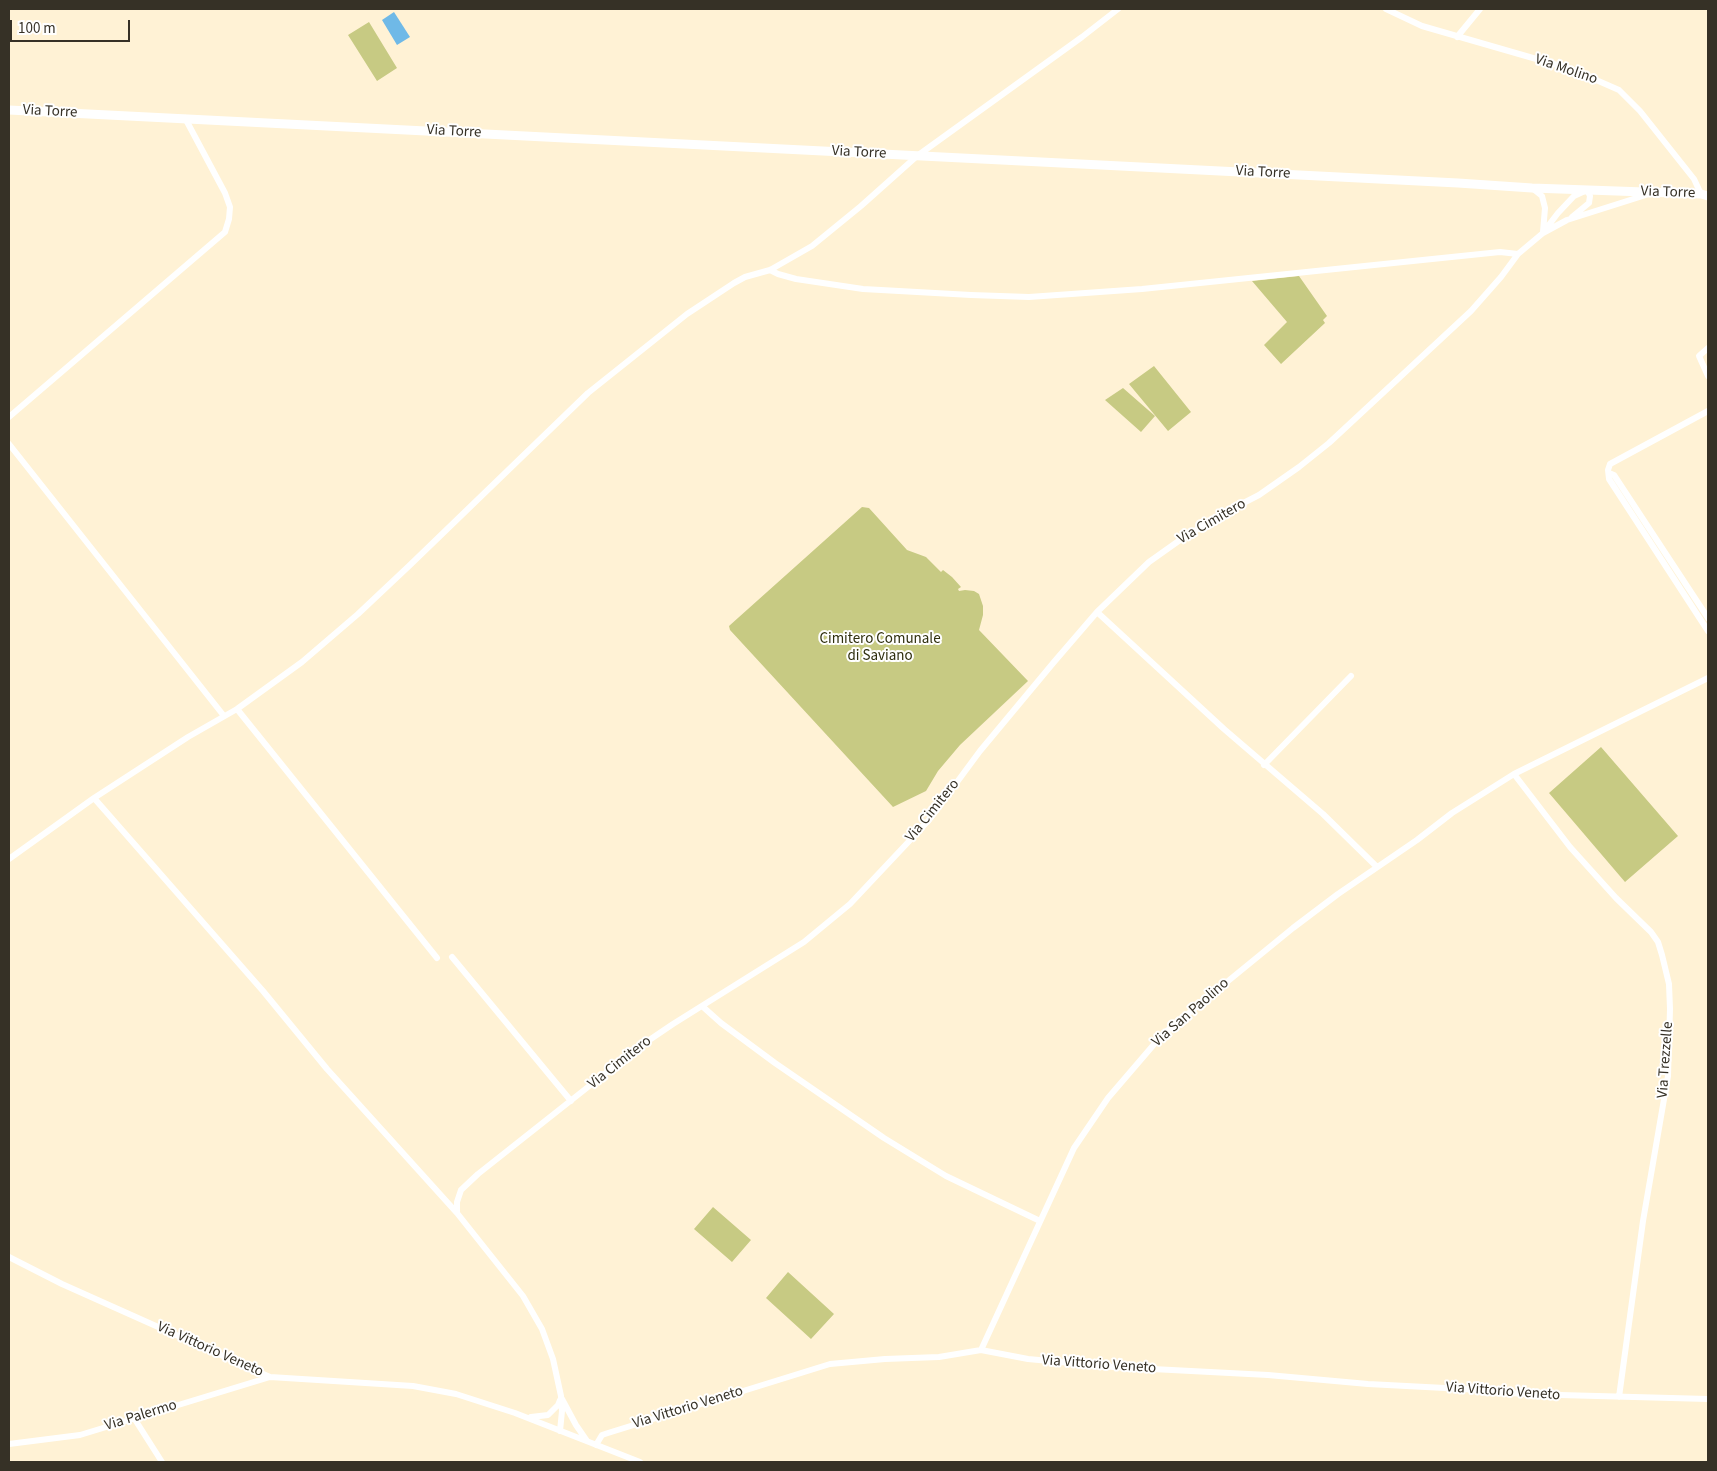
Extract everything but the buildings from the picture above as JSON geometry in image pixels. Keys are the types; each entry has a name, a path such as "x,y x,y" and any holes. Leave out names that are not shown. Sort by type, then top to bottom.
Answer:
{"main road":[{"name":"Via Torre","path":"9,110 1458,182 1532,188 1705,195"}],"street":[{"path":"9,859 94,798 237,709 302,662 358,614 588,393 687,314 734,283 745,277 770,270 812,246 861,206 917,156 1118,9"},
{"name":"Via Molino","path":"1386,9 1422,26 1571,69 1619,90 1640,111 1705,195"},
{"path":"1458,37 1480,9"},
{"path":"9,417 225,232 230,207 225,193 185,118"},
{"path":"1532,188 1542,196 1545,208 1543,233"},
{"name":"Via Cimitero","path":"457,1213 457,1202 461,1190 478,1174 636,1049 804,942 850,904 929,820 1011,713 1097,612 1121,587 1156,557 1205,524 1259,495 1329,443 1471,311 1501,277 1518,254 1543,233 1567,220 1589,203 1590,196 1587,190 1574,196 1543,233"},
{"name":"Via Cimitero","path":"1567,220 1655,193"},
{"path":"770,270 796,279 863,288 962,295 1029,296 1142,289 1500,252 1518,254"},
{"path":"1708,348 1698,356 1708,376"},
{"path":"1708,411 1610,464 1608,470 1609,479 1708,631"},
{"path":"9,444 224,716"},
{"path":"1609,473 1614,475 1708,618"},
{"path":"1097,612 1264,765 1323,814 1377,867"},
{"path":"1264,765 1351,676"},
{"name":"Via San Paolino","path":"982,1350 1074,1148 1108,1098 1162,1035 1293,928 1377,867 1418,840 1452,813 1514,774 1708,678"},
{"path":"237,709 437,958"},
{"name":"Via Trezzelle","path":"1514,774 1570,847 1616,898 1651,932 1658,942 1667,974 1670,1009 1668,1076 1643,1221 1619,1397"},
{"path":"94,798 263,991 327,1069 457,1213 504,1271 531,1309 542,1329 553,1359 561,1396 560,1431"},
{"path":"452,957 571,1101"},
{"path":"702,1006 775,1063 884,1138 946,1176 1040,1221"},
{"name":"Via Vittorio Veneto","path":"9,1257 62,1284 238,1361 270,1377 413,1386 456,1394 526,1418 640,1462"},
{"name":"Via Vittorio Veneto","path":"596,1444 602,1435 608,1432 830,1364 939,1357 982,1350 1028,1360 1114,1367 1268,1375 1368,1384 1523,1394 1708,1399"},
{"name":"Via Palermo","path":"9,1444 80,1435 270,1377"},
{"path":"526,1418 548,1415 558,1405 561,1396"},
{"path":"561,1396 576,1425 587,1441"},
{"path":"134,1418 162,1462"}],"green space":[{"path":"369,22 397,68 377,81 348,35"},
{"path":"1299,276 1327,316 1323,320 1325,323 1281,364 1264,345 1287,322 1252,281"},
{"path":"1154,366 1191,412 1168,431 1129,384"},
{"path":"1123,388 1155,416 1141,432 1105,400"},
{"name":"Cimitero Comunale di Saviano","path":"862,507 869,508 907,550 926,557 941,572 943,570 952,577 961,587 958,589 959,591 974,591 979,594 983,606 983,615 979,630 1028,681 960,745 938,771 926,791 893,807 730,630 729,626"},
{"path":"1601,747 1678,836 1625,882 1549,793"},
{"path":"713,1207 751,1240 732,1262 694,1229"},
{"path":"788,1272 834,1314 811,1339 766,1298"}],"water":[{"path":"394,12 410,37 397,45 382,20"}]}
